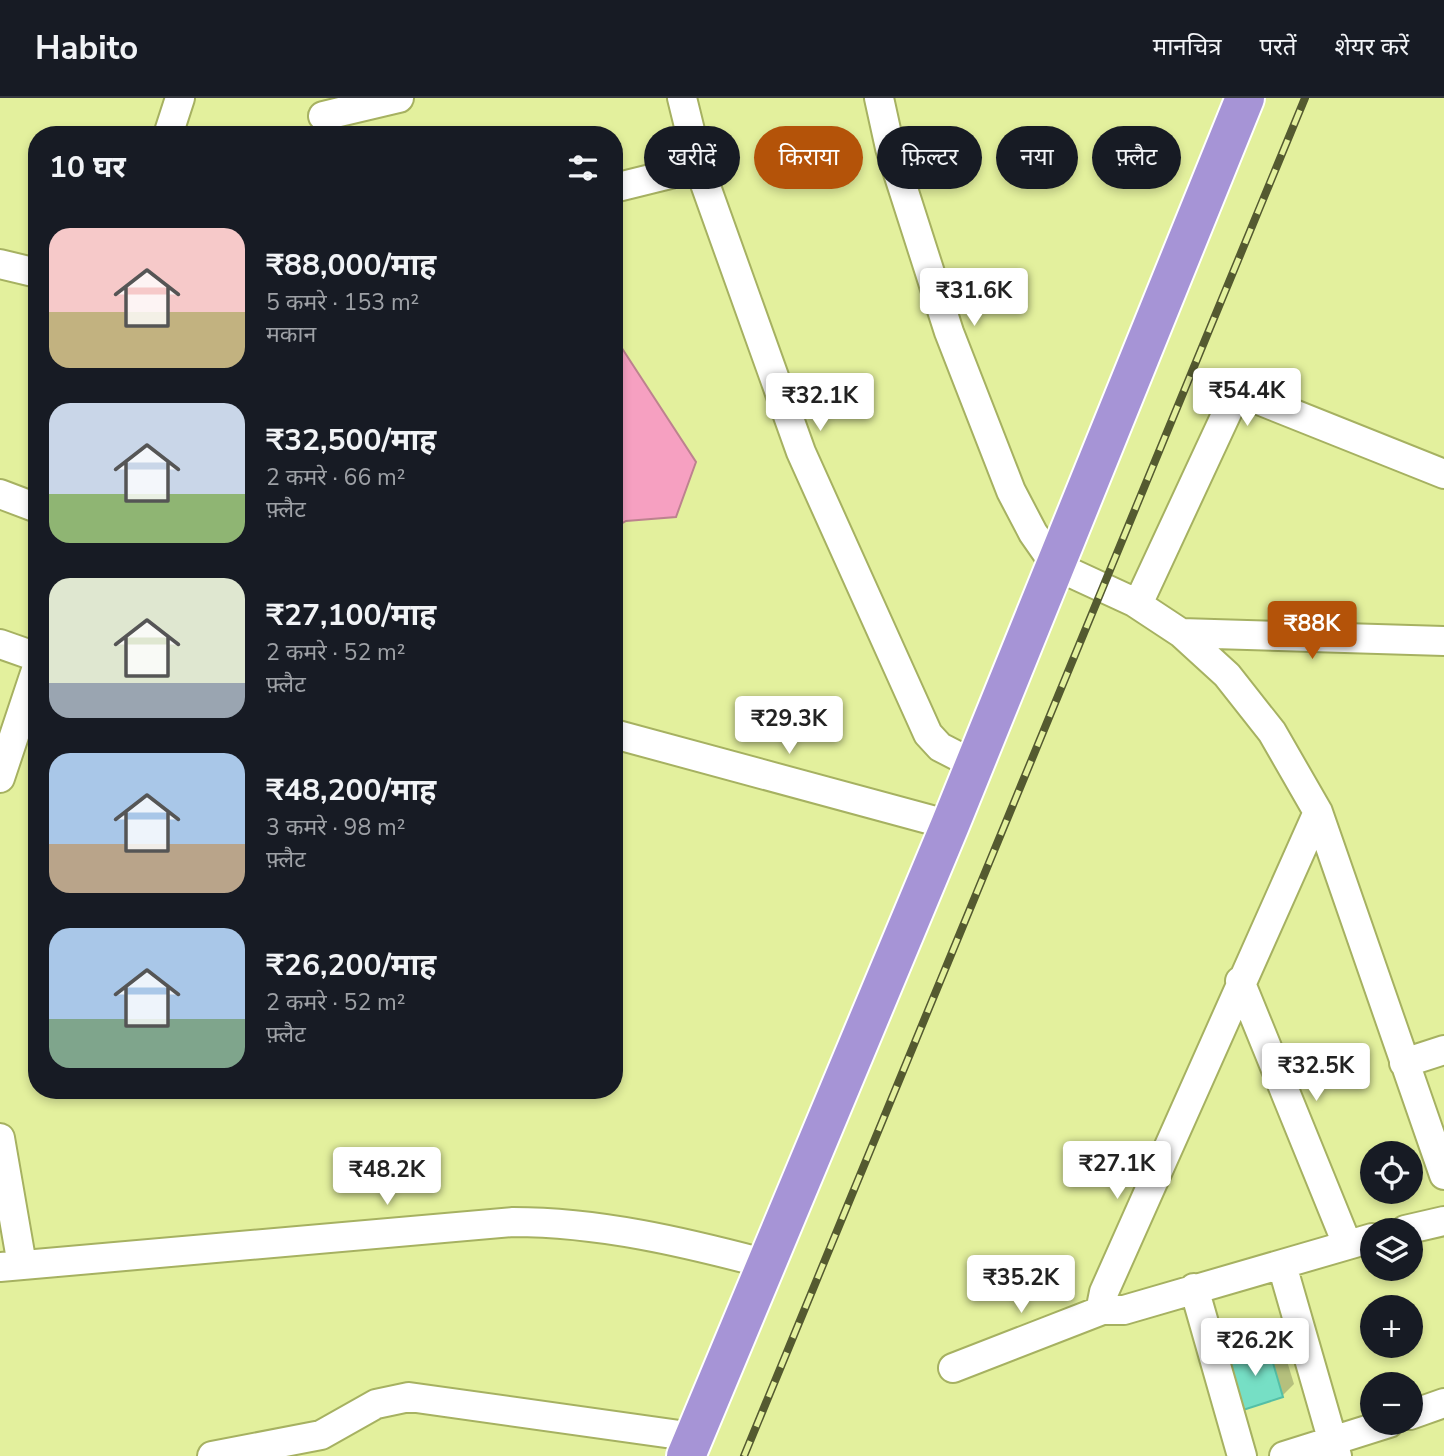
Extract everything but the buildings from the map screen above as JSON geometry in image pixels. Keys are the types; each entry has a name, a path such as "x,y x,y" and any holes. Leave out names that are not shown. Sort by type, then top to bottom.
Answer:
{"highway":[{"path":"690,1447 975,765 1245,98"}],"street":[{"path":"171,126 180,98"},
{"path":"323,116 399,98"},
{"path":"682,98 689,126"},
{"path":"879,98 890,148 949,332 1011,491 1033,533 1056,566 1138,604 1181,633 1227,675 1272,732 1318,812 1444,1175"},
{"path":"623,186 644,181"},
{"path":"707,189 801,452 928,734 940,747 975,765"},
{"path":"0,264 28,271"},
{"path":"1138,604 1231,404 1241,393 1444,474"},
{"path":"0,494 28,505"},
{"path":"1181,633 1444,641"},
{"path":"0,644 28,654"},
{"path":"0,778 28,693"},
{"path":"623,736 950,825"},
{"path":"1105,1309 1102,1302 1104,1292 1240,981 1318,812"},
{"path":"953,1368 1105,1309 1124,1310 1359,1241 1240,981"},
{"path":"1404,1063 1444,1050"},
{"path":"0,1138 11,1266 513,1222 552,1222 602,1228 701,1246 767,1264"},
{"path":"1423,1226 1444,1221"},
{"path":"1282,1265 1335,1449"},
{"path":"1194,1288 1242,1456"},
{"path":"212,1456 320,1435 376,1404 410,1397 690,1447"},
{"path":"1423,1410 1444,1403"},
{"path":"1284,1456 1335,1449 1364,1435"}],"shaded area":[{"path":"623,350 696,462 676,517 623,523"}],"railway":[{"path":"744,1456 1305,98"}]}
